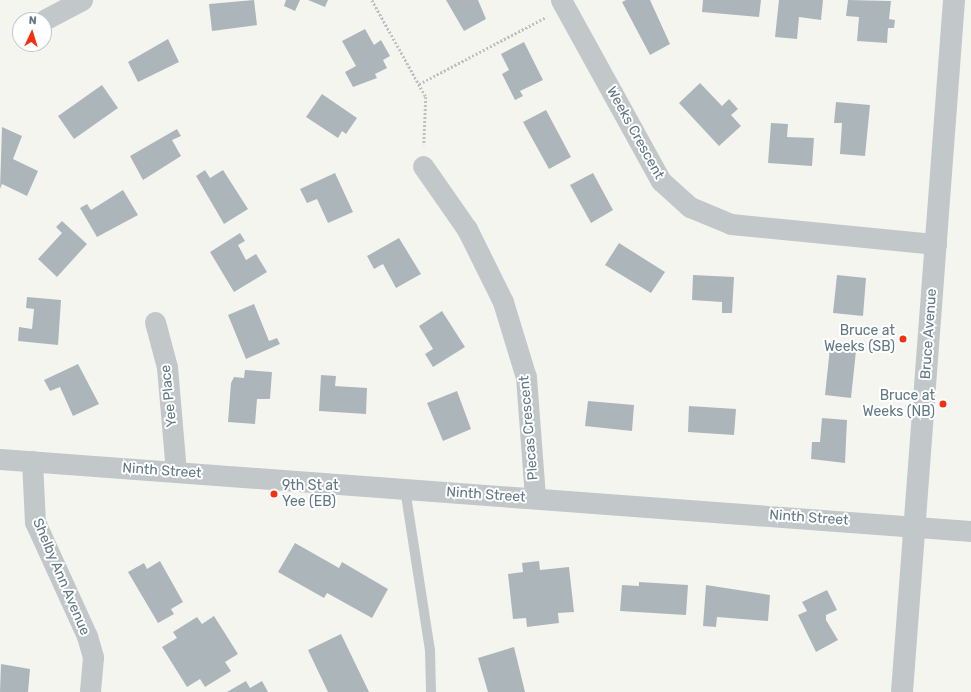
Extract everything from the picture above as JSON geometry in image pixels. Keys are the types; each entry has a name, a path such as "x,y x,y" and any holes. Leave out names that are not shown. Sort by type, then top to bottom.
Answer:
{"street":[{"path":"52,16 82,0"},
{"name":"Bruce Avenue","path":"902,692 954,0"},
{"name":"Weeks Crescent","path":"563,3 661,182 690,207 731,224 936,244"},
{"name":"Plecas Crescent","path":"423,166 467,229 503,302 526,377 535,498"},
{"name":"Yee Place","path":"155,322 167,367 176,471"},
{"name":"Ninth Street","path":"0,459 971,531"},
{"name":"Shelby Ann Avenue","path":"32,461 34,522 87,636 93,657 90,692"}],"lane":[{"path":"405,489 430,650 431,692"}],"path":[{"path":"372,0 426,97 423,166"},
{"path":"419,84 563,3"}],"building":[{"path":"254,0 257,25 212,31 209,4"},
{"path":"286,0 300,0 295,11 284,6"},
{"path":"308,0 328,0 325,7"},
{"path":"446,0 478,0 486,19 464,31"},
{"path":"626,0 650,0 670,44 650,55 622,2"},
{"path":"703,0 761,0 759,17 702,12"},
{"path":"779,0 823,0 821,20 799,17 797,39 775,37"},
{"path":"848,0 891,1 889,19 895,20 894,28 888,28 887,43 857,41 859,17 846,16"},
{"path":"365,29 374,45 381,40 390,56 383,60 387,68 375,74 377,78 353,87 345,72 356,66 342,41"},
{"path":"168,39 179,62 138,82 128,62"},
{"path":"524,42 543,80 520,91 523,96 515,100 502,74 509,70 501,54"},
{"path":"700,83 722,106 729,99 738,109 731,115 741,126 719,146 679,103"},
{"path":"102,85 118,108 74,139 58,116"},
{"path":"322,94 357,118 346,134 342,131 338,138 306,117"},
{"path":"836,102 870,105 865,156 840,154 842,123 834,123"},
{"path":"546,110 571,157 549,169 523,122"},
{"path":"771,123 788,124 787,137 814,138 812,166 768,163"},
{"path":"2,127 22,136 13,159 38,171 27,196 2,184 0,189"},
{"path":"177,129 181,136 172,140 181,156 143,180 130,156"},
{"path":"205,170 210,178 223,170 248,209 224,224 196,176"},
{"path":"335,173 353,212 328,223 317,199 307,203 300,189"},
{"path":"593,173 613,210 591,223 570,185"},
{"path":"123,190 138,215 97,237 80,208 87,204 91,210"},
{"path":"62,221 87,244 57,277 38,259 62,233 56,227"},
{"path":"240,233 245,241 238,245 246,260 256,254 267,272 234,292 210,252"},
{"path":"399,238 421,274 396,288 383,264 374,269 367,256"},
{"path":"619,243 665,272 651,293 605,265"},
{"path":"693,275 734,277 732,313 722,313 722,302 692,300"},
{"path":"837,275 866,278 863,316 833,313"},
{"path":"27,297 61,300 58,345 18,341 19,327 32,329 34,309 26,308"},
{"path":"254,304 269,341 277,338 280,344 246,359 228,315"},
{"path":"442,311 465,347 433,367 425,354 433,349 419,326"},
{"path":"830,348 856,351 851,398 825,395"},
{"path":"78,364 99,404 73,416 60,387 50,391 44,380"},
{"path":"245,370 272,372 270,399 257,399 255,424 228,422 231,383 234,377 244,378"},
{"path":"321,375 336,376 335,386 367,388 366,414 319,411"},
{"path":"457,391 471,429 443,441 427,403"},
{"path":"588,401 634,405 632,431 585,426"},
{"path":"689,406 736,409 734,435 688,432"},
{"path":"822,418 847,420 845,463 811,459 812,442 820,442"},
{"path":"295,543 339,568 342,562 388,589 372,618 327,593 324,598 278,572"},
{"path":"160,561 183,602 171,609 174,614 158,623 128,572 144,563 147,569"},
{"path":"539,561 540,570 569,567 574,612 558,613 559,623 527,627 526,618 513,619 508,574 523,572 522,563"},
{"path":"639,582 688,585 686,615 620,611 622,585 639,586"},
{"path":"706,585 770,595 768,621 717,617 716,627 703,626"},
{"path":"827,590 837,610 826,615 826,620 838,640 816,652 798,615 807,611 802,602"},
{"path":"214,616 238,654 225,662 231,671 205,687 200,679 187,687 162,647 177,638 173,632 197,617 202,624"},
{"path":"341,634 369,692 328,692 308,650"},
{"path":"514,647 525,692 488,692 478,658"},
{"path":"1,664 30,669 28,692 0,692"},
{"path":"246,681 250,688 262,681 268,692 227,692"}],"place":[{"name":"Bruce at Weeks (SB)","path":"903,339"},
{"name":"Bruce at Weeks (NB)","path":"943,404"},
{"name":"9th St at Yee (EB)","path":"274,494"}]}
